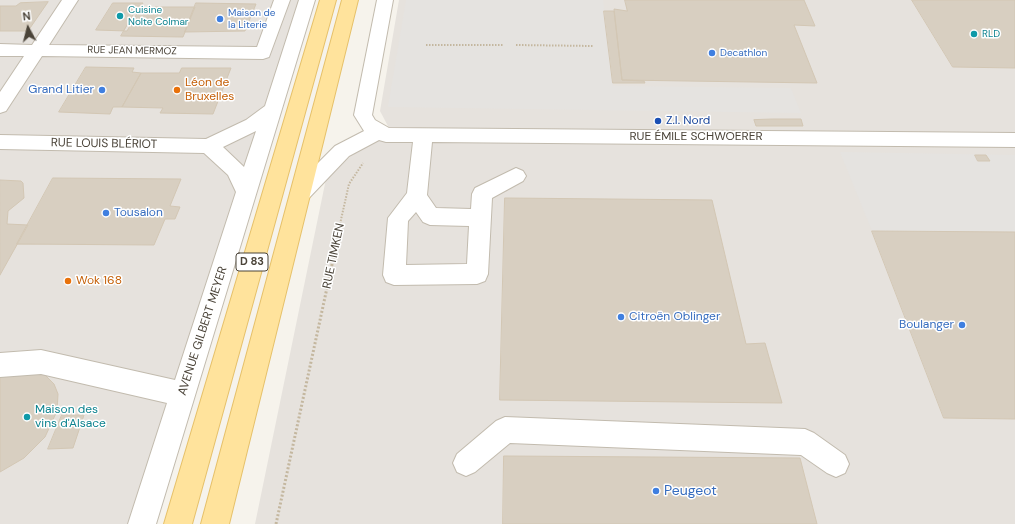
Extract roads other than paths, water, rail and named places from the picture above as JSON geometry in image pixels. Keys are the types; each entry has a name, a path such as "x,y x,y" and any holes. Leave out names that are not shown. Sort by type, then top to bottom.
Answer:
{"main road":[{"name":"D 83","path":"178,524 328,0"},
{"name":"D 83","path":"215,524 350,0"}],"street":[{"path":"0,106 70,0"},
{"name":"RUE JEAN MERMOZ","path":"0,50 263,53 282,0"},
{"path":"300,194 342,151 378,132 368,125 363,115 385,0"},
{"name":"AVENUE GILBERT MEYER","path":"142,524 273,109 301,5"},
{"path":"247,193 236,170 208,146 253,125 273,109"},
{"name":"RUE ÉMILE SCHWOERER","path":"378,132 386,135 1015,140"},
{"path":"423,135 417,196 398,218 394,275 477,274 482,194 516,176"},
{"name":"RUE LOUIS BLÉRIOT","path":"0,142 208,146"},
{"path":"417,196 430,216 480,218"},
{"path":"0,365 41,362 183,394"},
{"path":"466,463 505,430 806,442 836,464"}],"place":[{"name":"Cuisine Nolte Colmar","path":"120,16"},
{"name":"Maison de la Literie","path":"220,19"},
{"name":"RLD","path":"974,34"},
{"name":"Decathlon","path":"712,53"},
{"name":"Grand Litier","path":"102,90"},
{"name":"Léon de Bruxelles","path":"177,90"},
{"name":"Z.I. Nord","path":"658,121"},
{"name":"Tousalon","path":"106,213"},
{"name":"Wok 168","path":"68,281"},
{"name":"Citroën Oblinger","path":"621,317"},
{"name":"Boulanger","path":"962,325"},
{"name":"Maison des vins d'Alsace","path":"27,417"},
{"name":"Peugeot","path":"656,491"}]}
